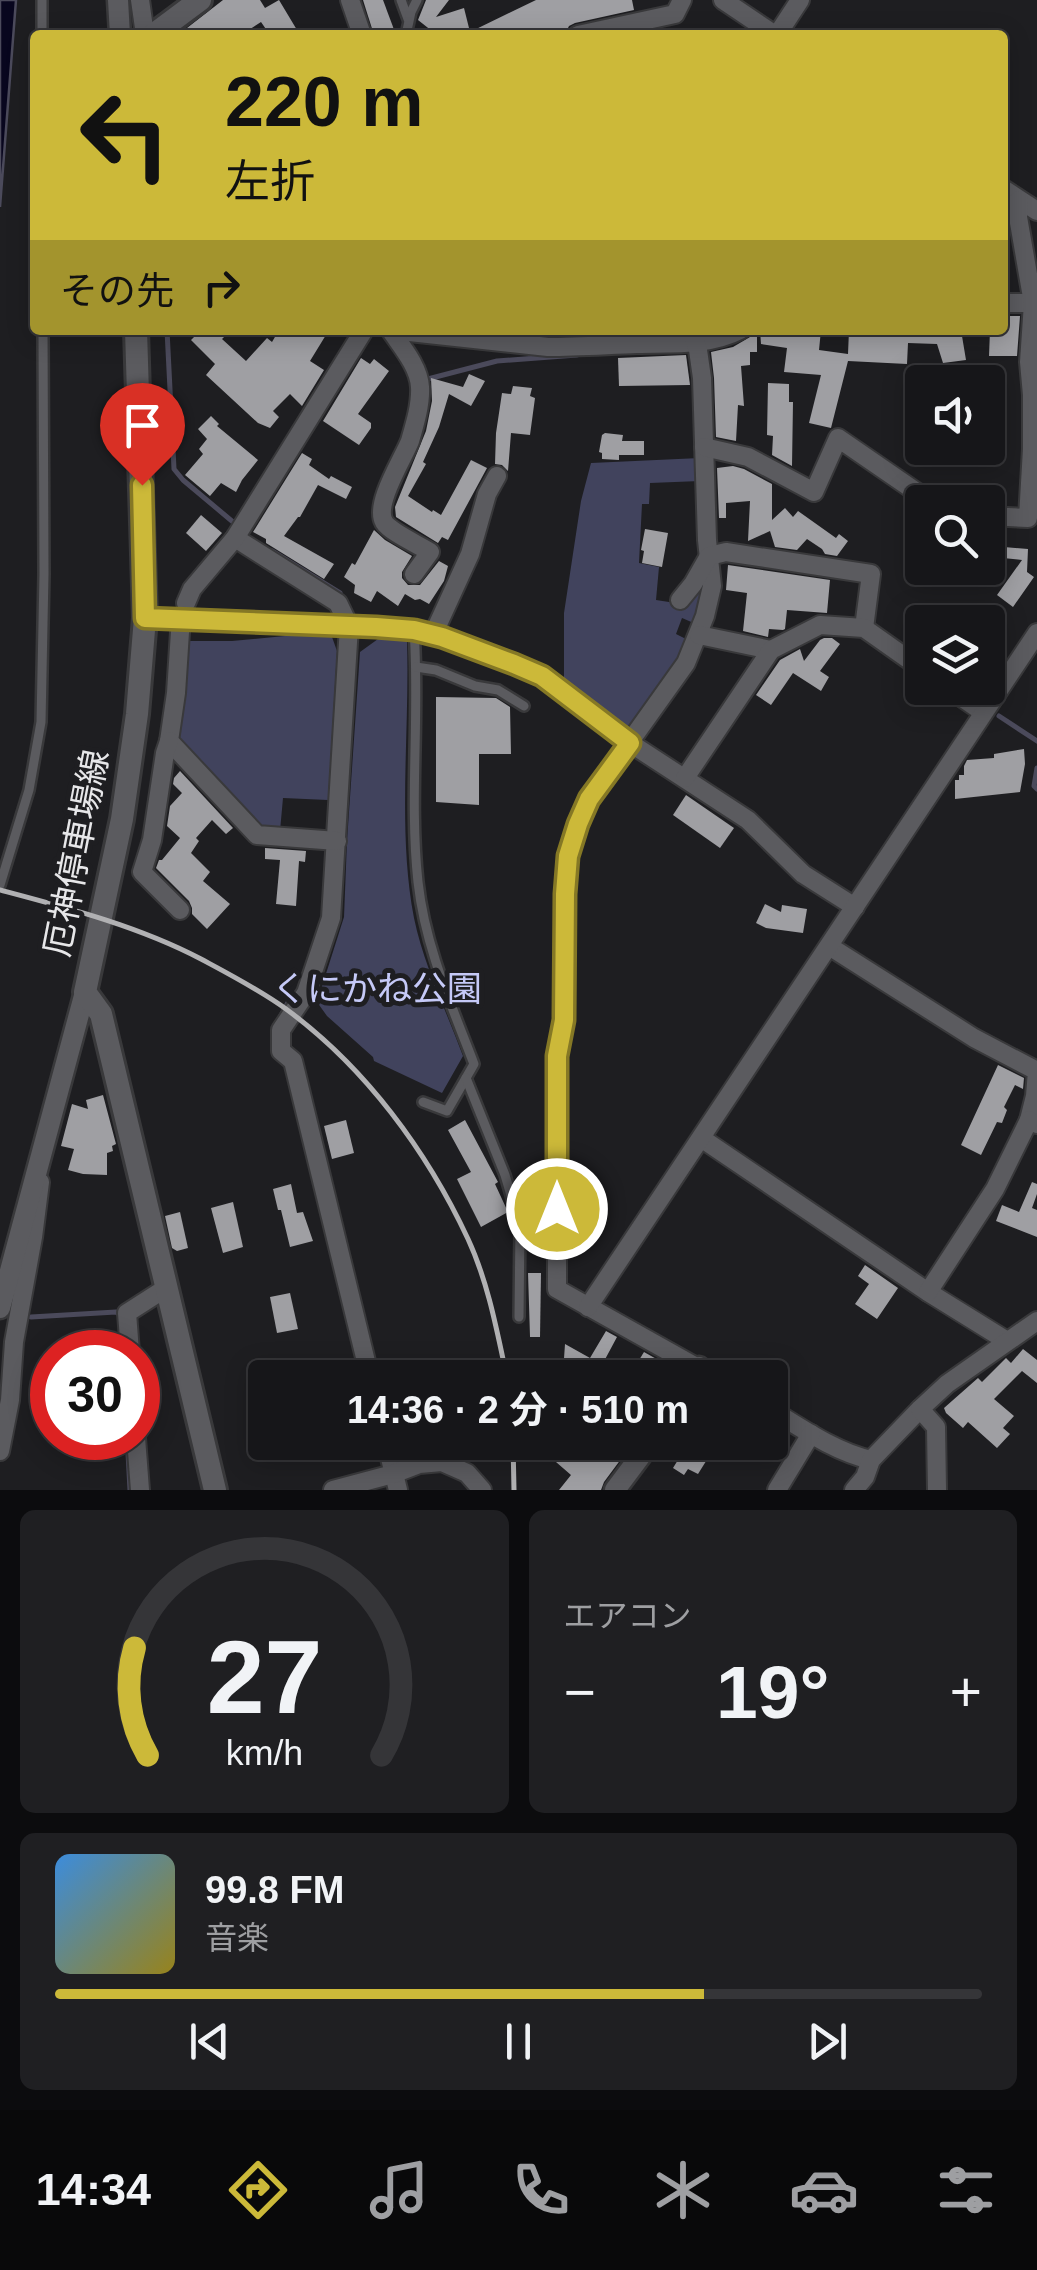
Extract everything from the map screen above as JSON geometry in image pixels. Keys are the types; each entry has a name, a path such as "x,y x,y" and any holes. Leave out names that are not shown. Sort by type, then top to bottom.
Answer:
{"main road":[{"path":"159,30 200,0"},
{"name":"厄神停車場線","path":"136,335 145,618 122,819 84,992 101,1014 215,1490"}],"street":[{"path":"118,0 120,30"},
{"path":"140,0 151,30"},
{"path":"350,0 360,30"},
{"path":"601,30 675,14 682,0"},
{"path":"723,0 768,30"},
{"path":"779,30 800,0"},
{"path":"1005,517 1028,518 1034,451 1029,362 1035,303 1013,209 1037,211"},
{"path":"1008,303 1035,303"},
{"path":"186,602 192,589 235,538 361,335"},
{"path":"394,335 418,378 420,397 409,442 384,499 382,516 390,528 430,552 414,574"},
{"path":"440,335 548,346 730,335"},
{"path":"679,1360 557,1289 557,1056 564,1020 568,856 578,824 589,799 686,663 710,600 702,378 693,336"},
{"path":"704,448 748,457 814,492 838,438 906,485"},
{"path":"433,634 470,554 497,476"},
{"path":"235,538 338,603 349,626 331,918 306,992 281,1030 281,1051 292,1061 366,1360"},
{"path":"680,600 710,556 726,552 871,574 864,628"},
{"path":"145,618 414,630 514,664 542,676 630,743 748,820 803,874 854,907"},
{"path":"685,778 771,650 820,625 864,628 905,658"},
{"path":"180,632 169,741 152,840 142,872 180,910"},
{"path":"588,1308 1037,633"},
{"path":"699,636 771,650"},
{"path":"974,705 984,712"},
{"path":"169,741 257,834 337,840"},
{"path":"829,946 974,1038 1037,1071 1033,1122 928,1292"},
{"path":"0,1308 84,992"},
{"path":"701,1138 1007,1341"},
{"path":"0,1451 41,1185 35,1173"},
{"path":"128,1330 127,1312 166,1288"},
{"path":"854,1490 866,1478 870,1460 948,1384 1037,1321"},
{"path":"920,1410 936,1427 937,1490"},
{"path":"788,1421 870,1460"},
{"path":"777,1490 811,1434"},
{"path":"138,1460 140,1490"},
{"path":"615,1490 638,1460"},
{"path":"332,1490 396,1482 419,1464 442,1462 467,1473 482,1490"}],"lane":[{"path":"42,0 42,30"},
{"path":"401,0 409,22"},
{"path":"407,30 413,5 418,0"},
{"path":"0,885 29,790 40,722 43,335"},
{"path":"414,630 418,882 434,958 474,1064 447,1111 423,1102"},
{"path":"416,667 498,690 524,706"},
{"path":"466,1078 505,1175 520,1226 519,1317"}],"green space":[{"path":"700,458 700,481 650,483 649,504 642,504 639,563 659,567 656,600 682,604 705,577 696,624 682,618 676,634 690,641 632,732 564,681 564,613 581,501 591,463"},
{"path":"295,635 332,637 337,651 328,800 283,798 280,831 258,826 175,736 185,641"},
{"name":"くにかね公園","path":"378,639 407,640 405,815 409,884 423,953 463,1056 442,1093 374,1061 317,1002 344,917 360,652"}],"shaded area":[{"path":"0,0 16,0 0,207"}],"building":[{"path":"223,0 260,0 265,8 279,0 297,30 267,30 261,22 249,30 184,30"},
{"path":"363,0 383,0 394,30 372,30"},
{"path":"426,0 449,0 436,17 464,8 470,30 431,30 418,20"},
{"path":"536,0 632,0 634,10 575,23 567,30 474,30"},
{"path":"1008,316 1020,316 1017,356 989,356 990,335 1008,335"},
{"path":"196,335 226,335 222,339 246,361 267,338 272,342 276,335 326,335 310,361 324,370 302,406 290,394 273,411 279,417 270,428 258,423 206,375 215,364 191,340"},
{"path":"760,335 820,335 819,350 848,354 849,335 962,335 966,360 943,363 937,344 908,343 907,364 848,361 831,428 809,423 821,375 784,372 787,348 761,344"},
{"path":"757,337 757,352 750,352 750,365 741,366 744,406 738,405 736,441 716,437 711,352 733,347"},
{"path":"686,355 690,385 619,386 618,358"},
{"path":"361,358 370,364 374,359 389,371 358,414 371,423 359,445 323,421"},
{"path":"469,374 485,381 471,406 449,394 423,462 426,464 408,496 441,515 471,460 487,468 448,540 442,537 438,543 396,517 395,507 426,431 432,401 431,378 463,387"},
{"path":"768,383 789,384 789,402 793,402 792,466 772,455 773,436 767,435"},
{"path":"513,386 532,388 530,396 535,398 530,435 511,433 508,471 495,464 496,433 502,393 511,394"},
{"path":"211,416 217,426 258,460 236,492 221,483 210,496 185,475 203,454 199,449 207,439 198,429"},
{"path":"605,433 623,435 622,441 644,441 644,455 602,459 599,452"},
{"path":"302,453 312,459 309,465 329,479 331,476 352,487 346,499 318,485 284,536 334,564 324,579 253,532"},
{"path":"733,466 772,484 772,520 785,508 793,517 798,511 836,538 839,534 848,541 837,556 825,554 807,539 797,550 775,547 770,531 748,541 750,501 726,503 726,518 719,518 717,468"},
{"path":"201,515 222,533 206,551 186,533"},
{"path":"645,529 668,533 662,567 642,563"},
{"path":"374,530 412,556 402,572 408,585 420,585 439,561 448,566 444,581 429,604 405,594 398,606 377,591 371,602 354,593 355,585 344,577"},
{"path":"1005,547 1028,549 1027,572 1034,577 1013,607 997,595 1022,560 1005,558"},
{"path":"728,565 830,580 827,613 787,610 783,630 769,629 768,637 743,631 747,593 726,590"},
{"path":"824,638 840,644 820,671 829,677 821,691 793,673 771,705 756,695 780,660 800,649 804,661"},
{"path":"436,697 496,698 510,707 511,754 479,754 479,805 436,802"},
{"path":"1024,749 1020,792 955,799 955,780 964,775 967,760 994,758 994,754"},
{"path":"180,771 233,828 226,834 212,820 196,838 199,841 191,853 210,872 203,881 230,904 207,929 192,914 189,901 156,868 180,838 167,826 170,806 182,793 173,784"},
{"path":"686,795 734,828 720,848 673,815"},
{"path":"265,848 306,851 305,862 299,861 296,906 276,904 280,860 265,859"},
{"path":"765,904 781,912 782,905 807,909 803,933 756,923"},
{"path":"998,1065 1024,1078 1023,1089 1015,1085 1004,1107 1007,1110 1002,1123 997,1122 981,1155 961,1145"},
{"path":"103,1095 116,1144 107,1153 107,1175 68,1170 74,1149 61,1146 72,1104 88,1109 86,1100"},
{"path":"346,1120 354,1153 332,1159 324,1126"},
{"path":"465,1120 498,1182 495,1184 508,1212 481,1227 457,1179 471,1172 448,1130"},
{"path":"1032,1182 1037,1184 1032,1208 1037,1210 1037,1237 996,1221 1002,1205 1019,1212"},
{"path":"291,1184 297,1213 303,1212 313,1241 290,1247 273,1189"},
{"path":"233,1202 243,1247 223,1253 211,1208"},
{"path":"180,1212 188,1248 177,1251 172,1248 165,1216"},
{"path":"865,1265 898,1288 877,1319 855,1304 869,1284 858,1276"},
{"path":"528,1273 541,1273 540,1337 530,1337"},
{"path":"290,1293 298,1329 277,1333 270,1297"},
{"path":"606,1331 617,1337 605,1360 564,1360 565,1344 590,1358"},
{"path":"1023,1349 1037,1360 1037,1383 1022,1371 994,1399 1014,1416 1003,1428 1010,1434 997,1448 968,1422 963,1428 944,1408 978,1378 982,1382 1006,1358 1011,1363"},
{"path":"644,1352 658,1360 639,1360"},
{"path":"620,1460 601,1490 559,1490 571,1475 556,1462"},
{"path":"678,1460 707,1460 698,1474 688,1469 684,1475 673,1468"}],"waterway":[{"path":"167,335 174,469 239,527"},
{"path":"424,380 497,361 577,355"},
{"path":"272,551 340,593"},
{"path":"999,716 1037,741"},
{"path":"1037,768 1037,789"},
{"path":"277,1023 291,997"},
{"path":"31,1317 116,1312 121,1315"},
{"path":"128,1460 130,1490"}],"railway":[{"path":"0,890 102,919 177,947 276,1002 342,1057 391,1113 452,1206 481,1272 503,1360"},
{"path":"513,1460 514,1490"}],"route":[{"path":"142,485 145,618 376,627 442,637 542,676 630,743 589,799 568,856 564,1020 557,1056 557,1209"}]}
